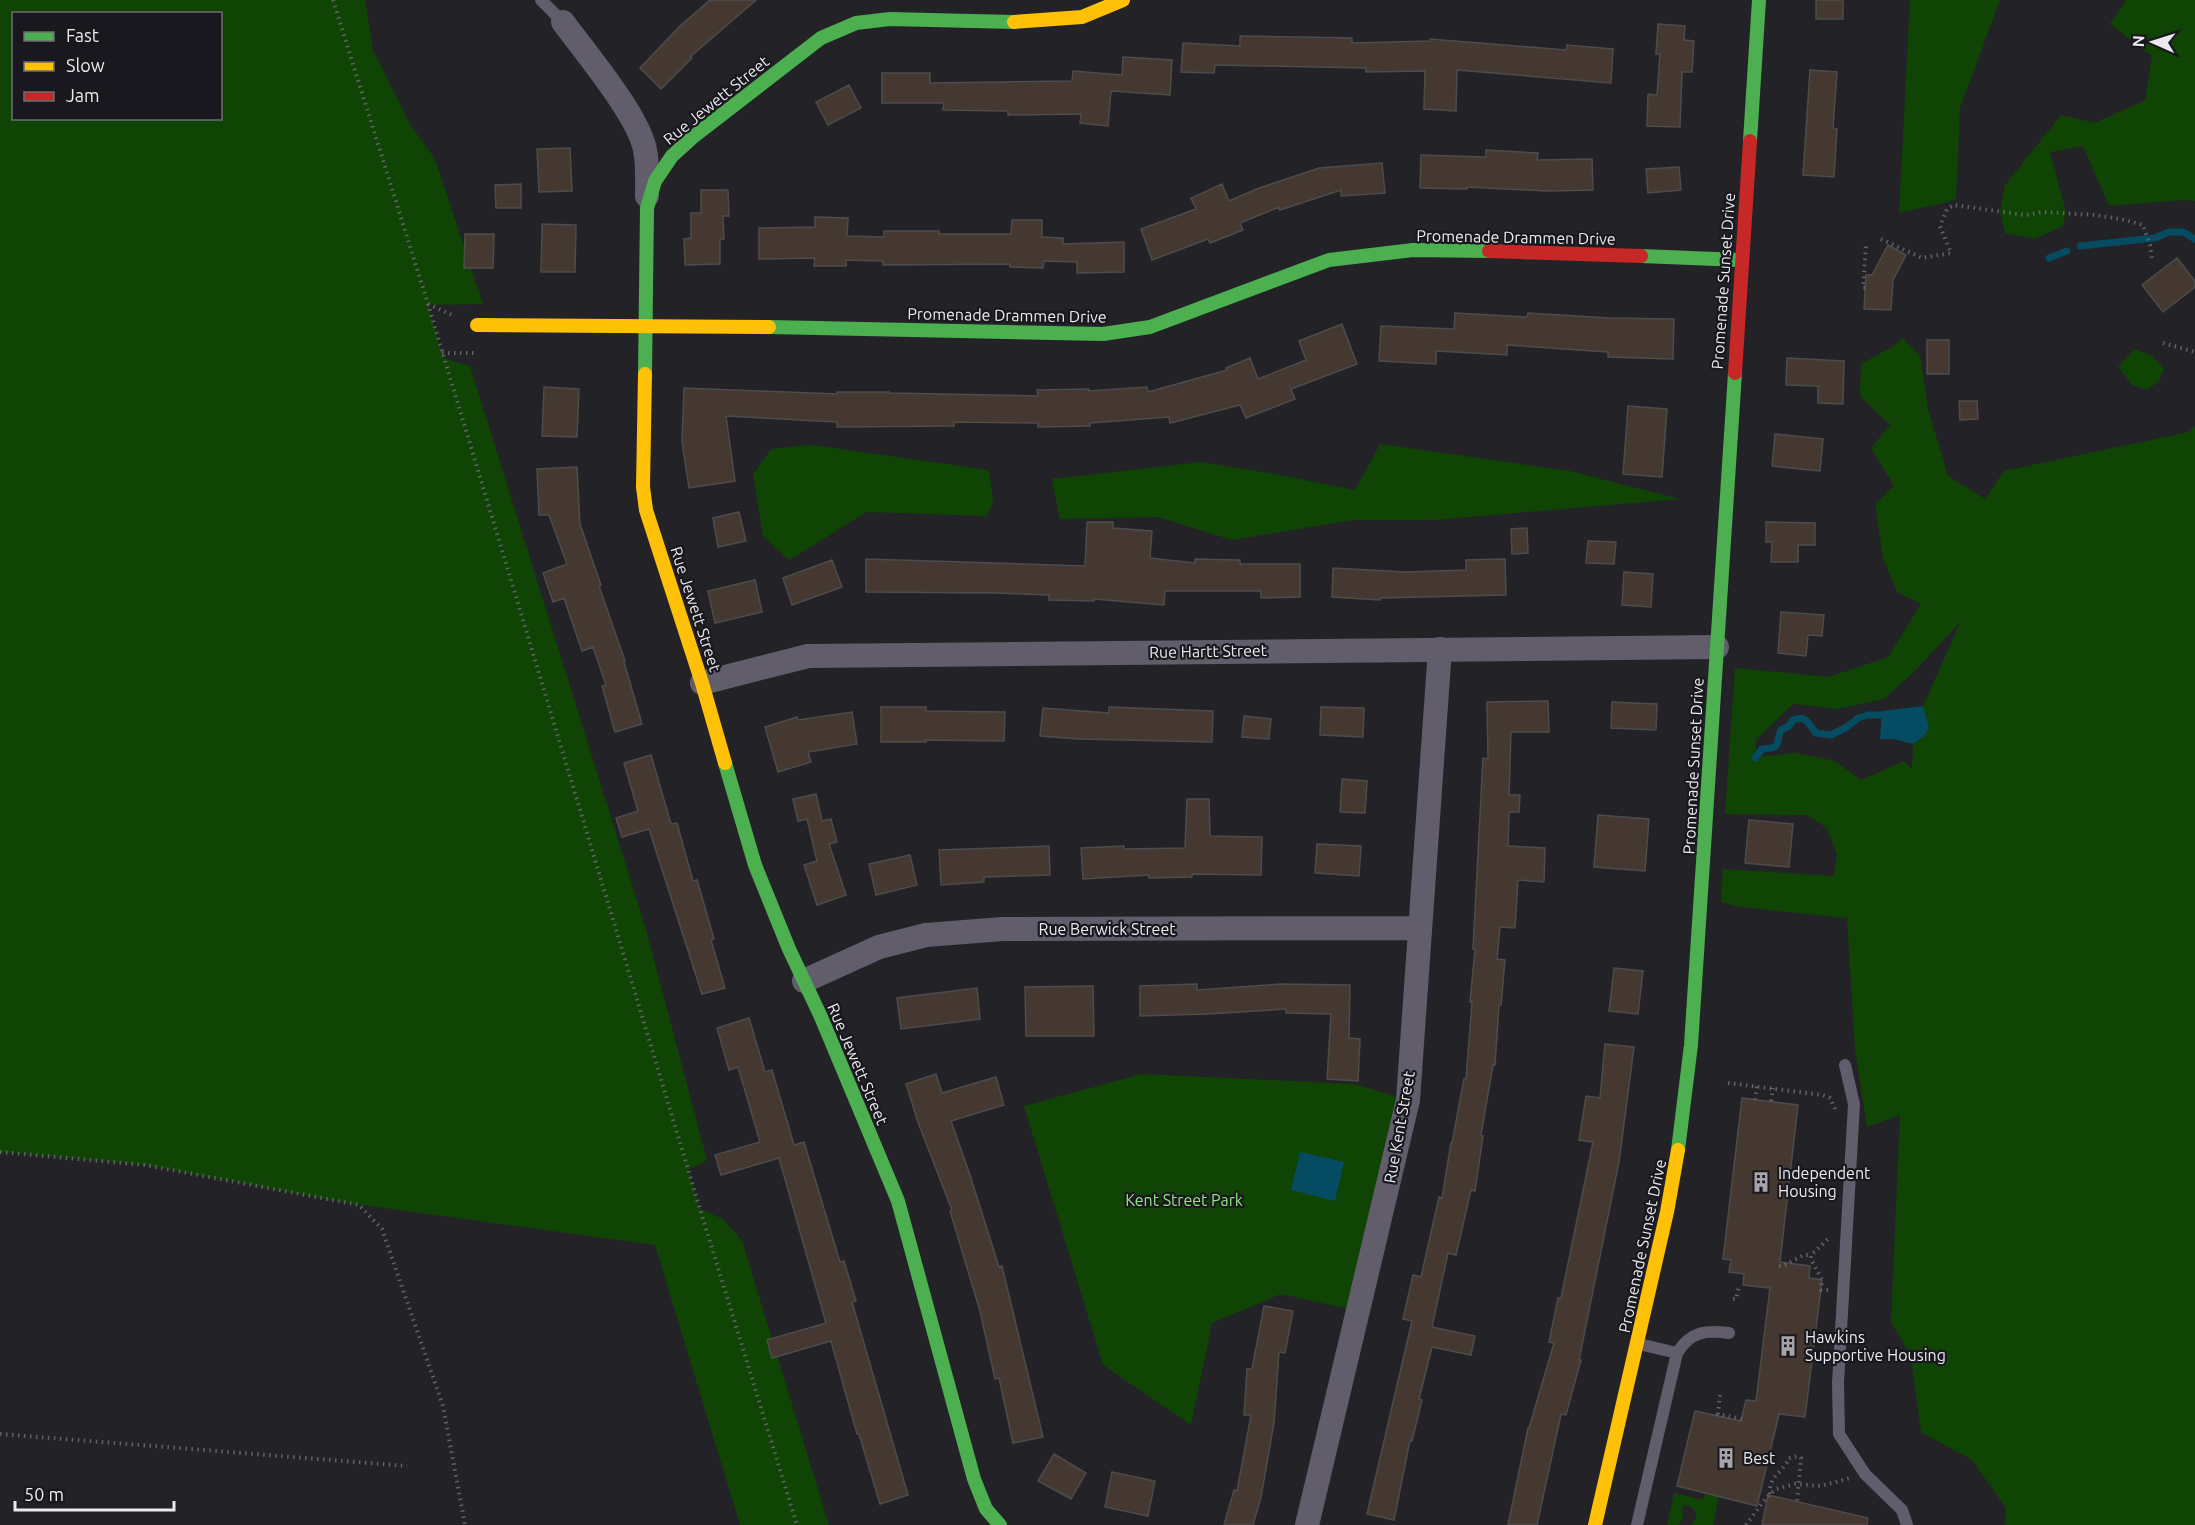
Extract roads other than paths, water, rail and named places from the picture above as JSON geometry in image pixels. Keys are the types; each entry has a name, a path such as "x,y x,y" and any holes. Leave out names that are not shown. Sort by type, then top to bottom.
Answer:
{"street":[{"name":"Rue Jewett Street","path":"1000,1525 986,1509 974,1479 898,1201 755,865 702,683 646,510 643,487 647,208 655,181 672,156 693,137 821,38 856,23 890,19 1032,22 1082,17 1123,0"},
{"name":"Promenade Sunset Drive","path":"1594,1525 1638,1344 1678,1154 1690,1054 1740,260 1759,0"},
{"path":"564,22 638,130 645,148 647,208"},
{"path":"638,130 654,141 671,142 693,137"},
{"name":"Promenade Drammen Drive","path":"477,325 644,325 1104,334 1150,327 1202,310 1262,284 1329,260 1378,254 1413,250 1461,250 1740,260"},
{"name":"Rue Hartt Street","path":"702,683 808,656 1717,647"},
{"name":"Rue Kent Street","path":"1307,1525 1407,1100 1440,649"},
{"name":"Rue Berwick Street","path":"804,981 879,947 927,935 1018,929 1419,928"}],"lane":[{"path":"546,1 564,22"},
{"path":"1845,1065 1854,1104 1838,1383 1839,1434 1866,1474 1902,1510 1907,1525"},
{"path":"1636,1525 1677,1353 1691,1337 1708,1330 1729,1333"},
{"path":"1638,1344 1677,1353"}],"water":[{"path":"1923,706 1929,727 1924,736 1913,744 1893,739 1880,739 1882,711"},
{"path":"1300,1152 1344,1162 1335,1201 1291,1190"}],"waterway":[{"path":"2080,246 2155,238 2169,232 2183,232 2195,239"},
{"path":"2049,258 2067,251"},
{"path":"1755,758 1762,749 1775,747 1781,730 1789,726 1793,720 1805,720 1816,733 1831,735 1858,718 1882,715"}],"place":[{"name":"Independent Housing","path":"1761,1182"},
{"name":"Hawkins Supportive Housing","path":"1788,1346"},
{"name":"Best","path":"1726,1458"}],"park label":[{"name":"Kent Street Park","path":"1184,1200"}]}
